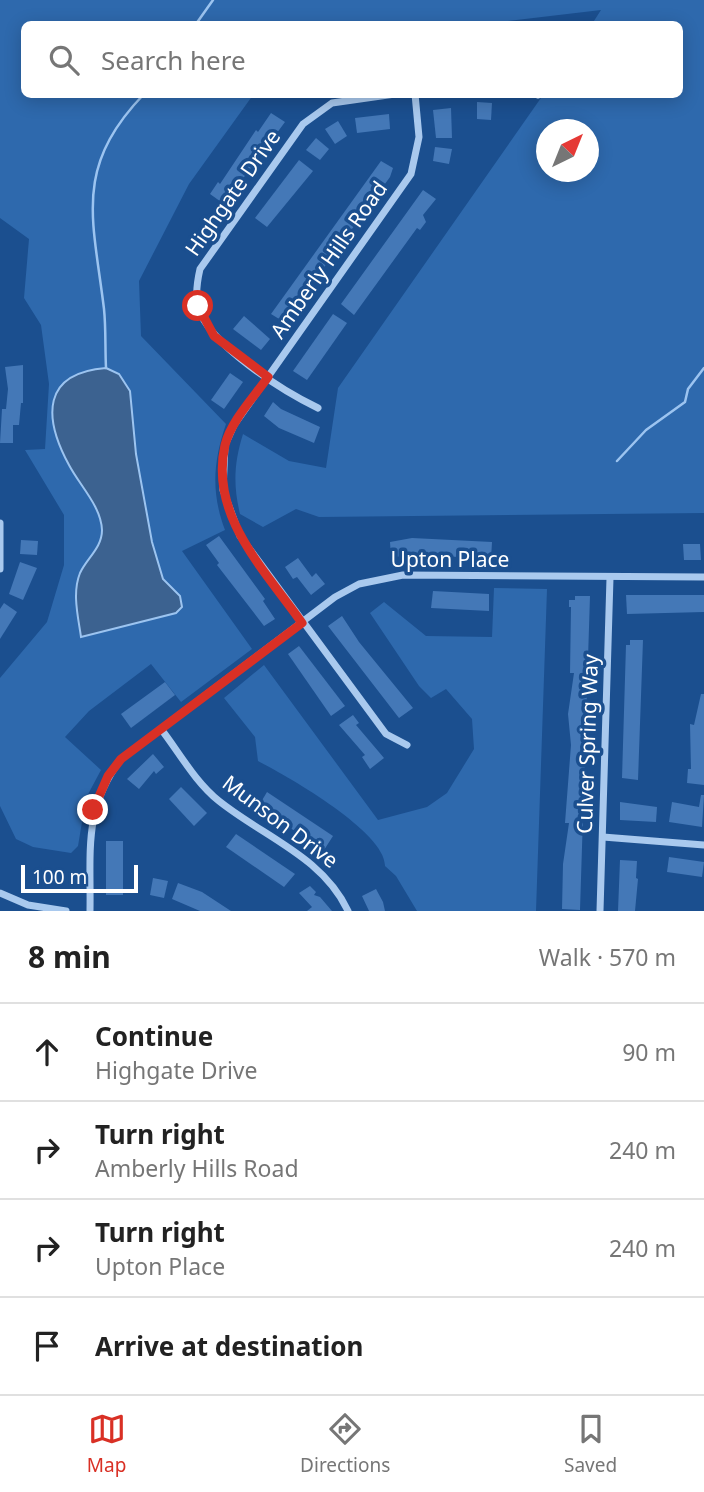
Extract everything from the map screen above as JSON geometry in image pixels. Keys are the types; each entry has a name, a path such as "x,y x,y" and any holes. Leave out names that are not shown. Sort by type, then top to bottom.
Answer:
{"street":[{"name":"Highgate Drive","path":"318,408 298,398 214,336 204,321 196,293 200,269 303,124 332,103 367,98"},
{"name":"Amberly Hills Road","path":"407,746 386,734 302,623 240,536 223,490 225,445 234,425 411,174 419,137 415,98"},
{"path":"0,523 0,569"},
{"name":"Upton Place","path":"90,911 91,825 99,795 121,759 335,597 380,578 403,575 704,577"},
{"name":"Culver Spring Way","path":"600,911 610,578"},
{"name":"Munson Drive","path":"161,729 216,799 315,866 338,890 348,911"},
{"path":"603,837 704,845"},
{"path":"0,894 28,905 66,911"}],"shaded area":[{"path":"0,0 704,0 704,513 319,517 296,509 263,527 240,514 236,493 236,464 243,434 289,461 326,468 338,388 541,98 683,98 683,21 594,21 601,10 508,21 21,21 21,98 251,98 189,184 139,281 141,336 226,424 218,451 215,477 217,503 225,530 182,551 252,649 181,702 151,664 89,711 65,737 101,770 86,798 78,846 71,853 33,847 16,839 0,806 0,678 47,622 64,565 64,515 25,450 45,449 49,384 41,325 24,298 29,239 0,218"},
{"path":"106,368 119,374 130,391 136,454 152,542 163,579 180,596 182,607 176,613 81,637 76,588 80,573 100,542 101,521 94,504 60,447 52,415 59,388 85,372"},
{"path":"494,588 547,589 536,911 417,911 396,876 385,866 381,852 370,837 333,806 258,761 255,737 224,698 264,665 378,820 427,807 447,793 474,749 472,719 446,689 431,698 419,686 370,613 384,602 426,636 492,637"}],"building":[{"path":"477,102 492,103 491,120 477,119"},
{"path":"451,108 452,138 436,138 433,110"},
{"path":"271,113 285,122 224,204 210,194"},
{"path":"389,114 390,129 357,133 355,118"},
{"path":"338,121 347,136 335,144 325,129"},
{"path":"316,138 329,149 320,160 306,150"},
{"path":"435,147 452,149 449,164 433,161"},
{"path":"299,160 313,171 267,227 255,218"},
{"path":"381,161 393,168 390,177 284,322 271,314"},
{"path":"423,190 436,199 423,215 426,222 420,230 417,228 354,315 341,304"},
{"path":"333,314 347,323 307,380 293,371"},
{"path":"244,316 270,339 261,350 233,329"},
{"path":"23,365 23,403 19,425 13,425 13,443 0,443 2,409 6,409 8,389 5,367"},
{"path":"230,373 243,382 224,409 211,400"},
{"path":"273,402 281,409 320,427 314,443 279,428 264,416"},
{"path":"219,536 265,599 263,601 275,619 264,626 217,565 219,563 206,545"},
{"path":"412,538 492,542 491,559 426,555 391,557 390,542"},
{"path":"21,540 38,541 37,555 20,554"},
{"path":"683,544 700,544 701,560 684,560"},
{"path":"298,558 312,577 316,573 325,584 311,595 297,577 293,579 285,567"},
{"path":"20,562 37,568 23,600 9,594"},
{"path":"433,591 489,594 489,611 431,608"},
{"path":"626,595 704,595 704,612 627,614"},
{"path":"575,596 590,596 580,910 562,909 563,864 569,823 565,823 571,745 568,714 574,673 570,673 569,600 575,600"},
{"path":"4,603 17,612 0,639 0,609"},
{"path":"342,616 359,642 413,708 399,718 328,626"},
{"path":"630,640 643,640 638,780 622,778 626,645 630,645"},
{"path":"299,646 345,706 331,716 288,654"},
{"path":"165,682 175,695 131,728 121,714"},
{"path":"701,694 704,694 704,785 687,783 688,769 691,769 690,724 694,725"},
{"path":"353,715 359,723 356,725 384,758 370,769 362,757 365,755 339,725"},
{"path":"153,754 164,767 156,774 154,771 139,789 127,779"},
{"path":"181,787 207,813 194,826 169,799"},
{"path":"267,792 333,836 324,850 258,807"},
{"path":"701,795 704,795 702,827 669,822 672,802 699,807"},
{"path":"620,802 657,807 656,822 620,820"},
{"path":"236,834 295,874 284,887 226,847"},
{"path":"106,841 123,841 123,895 106,895"},
{"path":"669,857 704,862 702,877 667,872"},
{"path":"620,860 637,861 635,911 618,911"},
{"path":"153,878 168,881 164,898 150,895"},
{"path":"178,883 202,892 231,911 200,911 172,899"},
{"path":"310,886 316,892 314,895 320,897 332,911 307,911 312,907 299,893"},
{"path":"376,889 385,911 369,911 362,896"}],"waterway":[{"path":"198,21 213,0"},
{"path":"106,368 105,316 93,220 93,195 97,171 106,146 121,121 141,98"},
{"path":"617,461 646,430 685,402 688,389 704,368"}],"route":[{"path":"93,810 108,776 121,759 302,623 240,536 229,513 223,490 225,445 234,425 268,377 214,336 198,306"}]}
